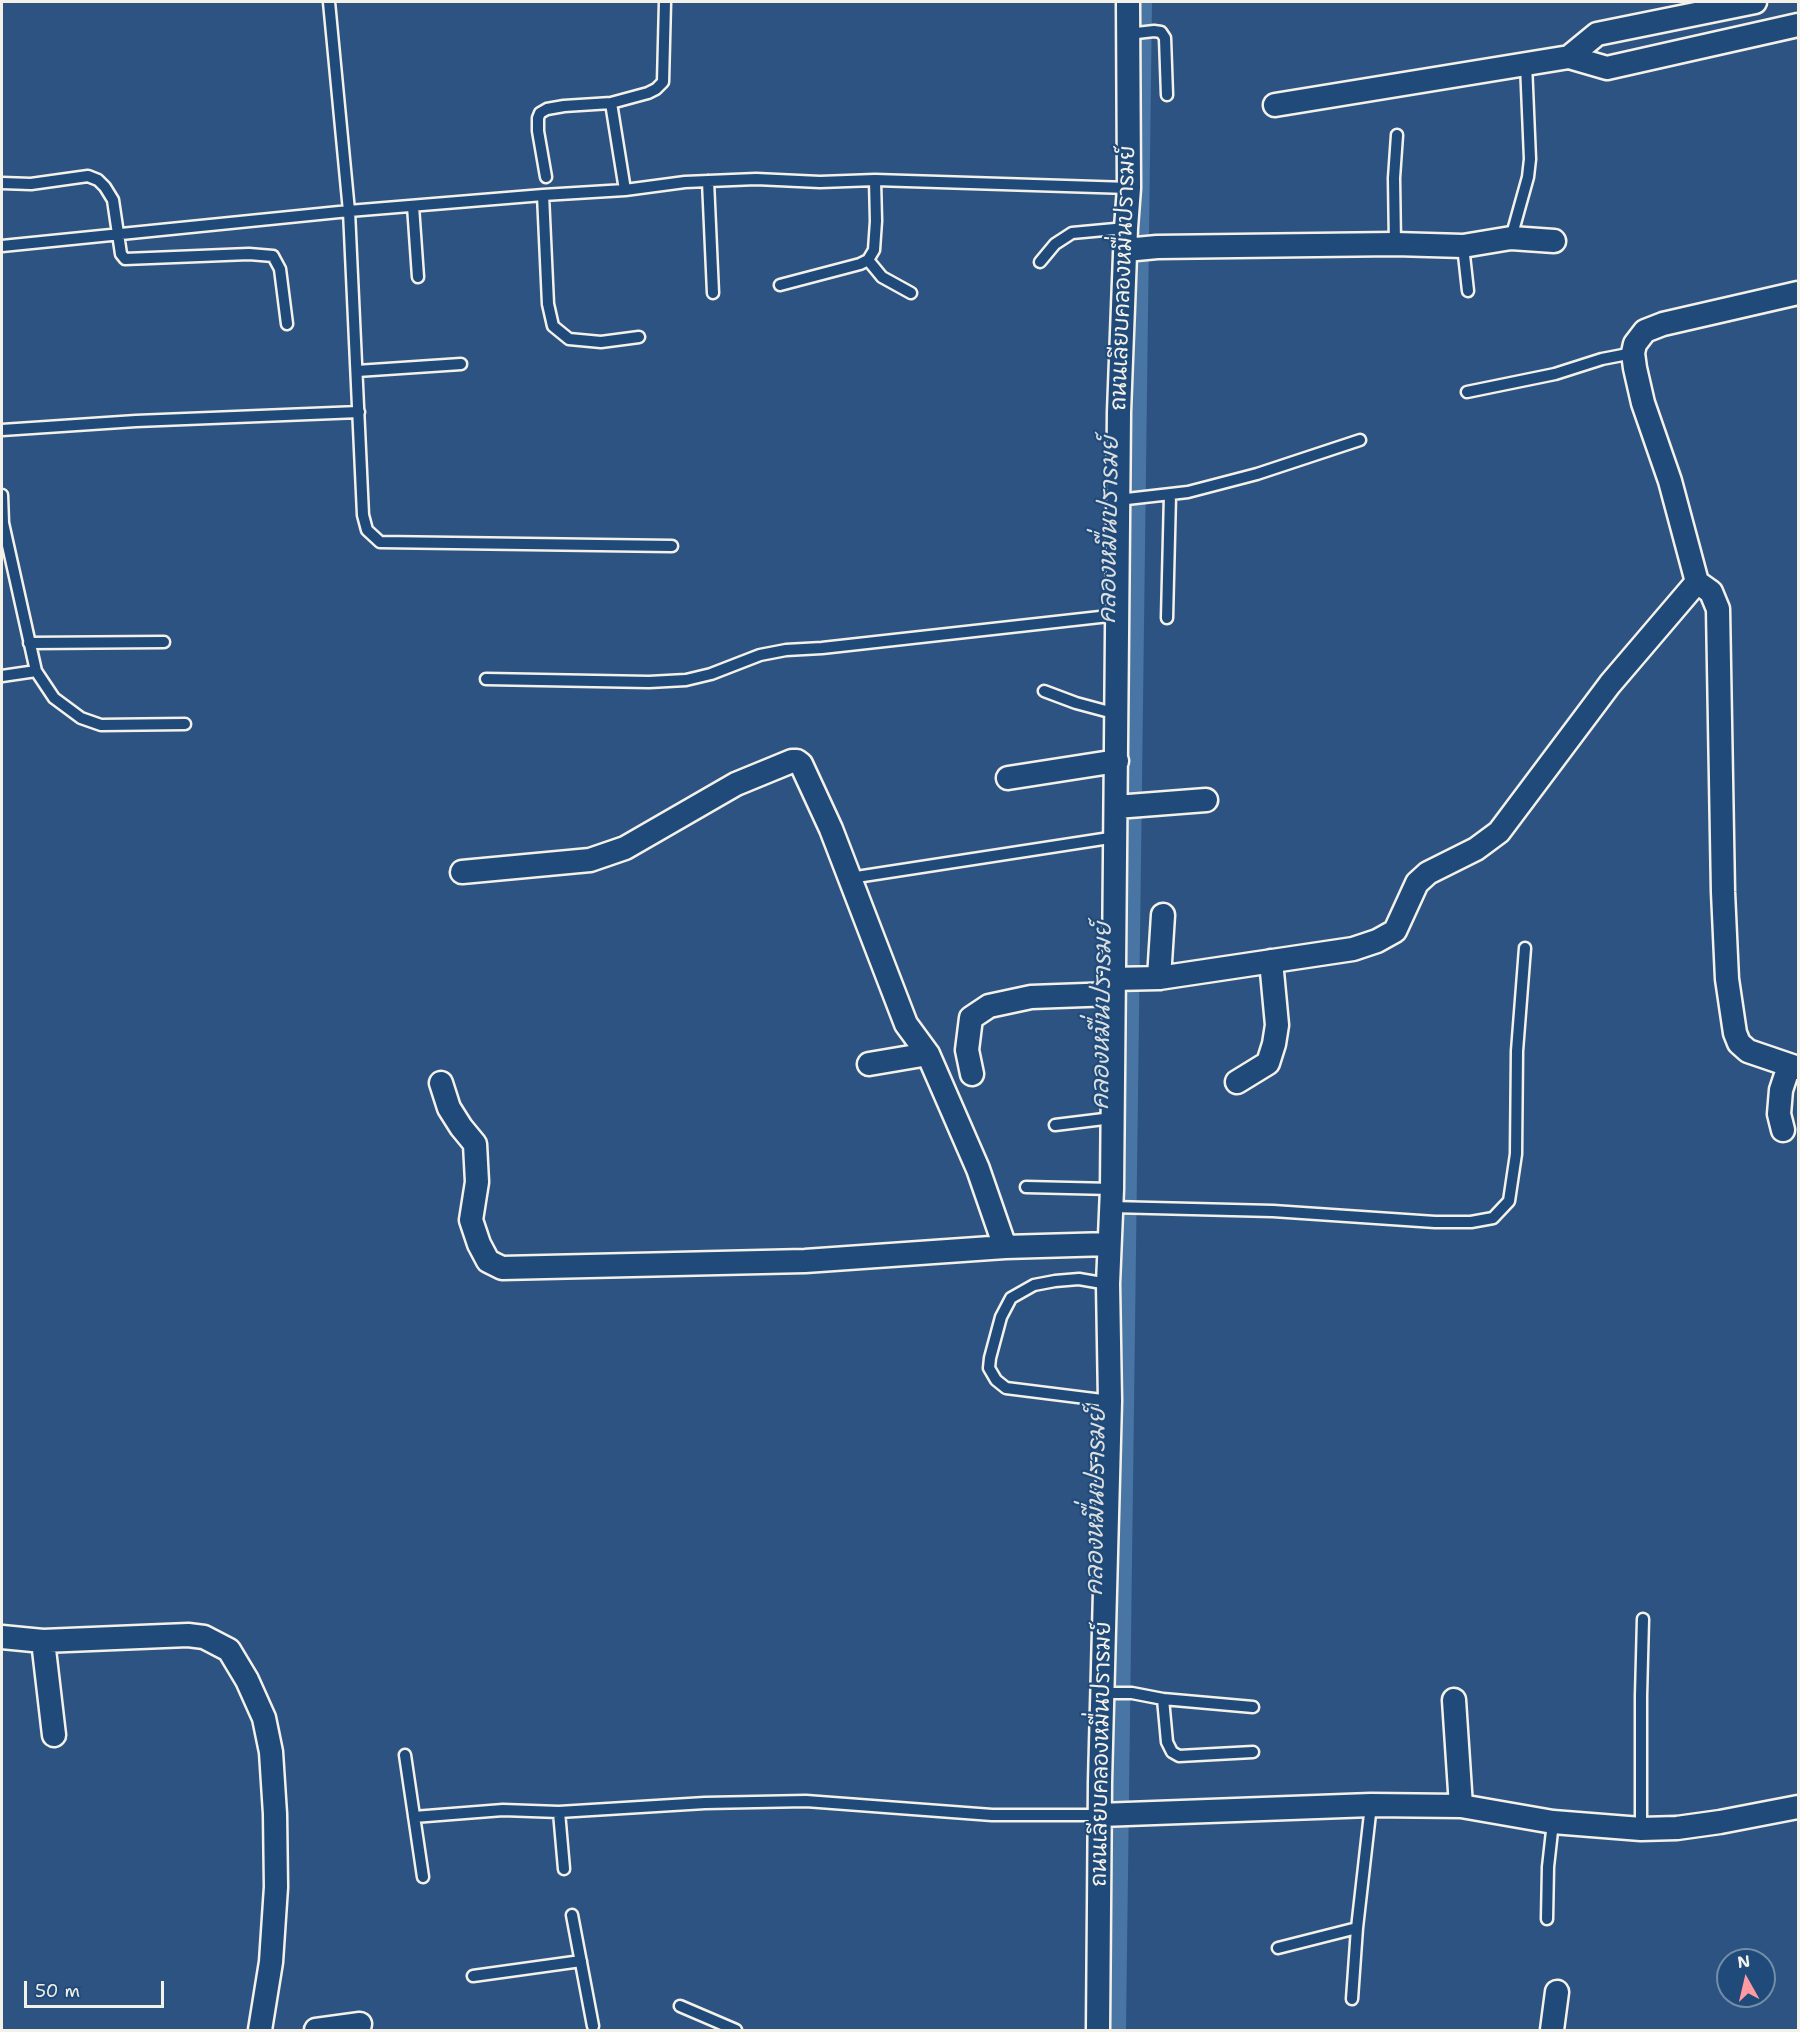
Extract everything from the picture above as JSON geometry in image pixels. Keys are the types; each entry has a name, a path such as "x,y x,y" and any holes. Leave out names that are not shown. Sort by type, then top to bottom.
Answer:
{"street":[{"name":"ถนนเลียบคลองหมื่นปรารมย์","path":"1098,2031 1116,1814 1110,1693 1108,1284 1109,1244 1122,1203 1112,1118 1117,984 1116,837 1130,806 1117,761 1126,228 1129,188 1128,2"},
{"path":"1569,57 1598,34 1755,2"},
{"path":"1275,105 1569,57 1607,68 1798,25"},
{"path":"1126,250 1395,244 1463,246 1511,238 1554,241"},
{"path":"1783,1130 1779,1114 1781,1090 1794,1067 1748,1051 1739,1043 1735,1033 1727,979 1723,892 1718,609 1711,592 1697,582 1670,481 1643,403 1633,353 1635,344 1645,332 1664,324 1798,293"},
{"path":"972,1074 967,1050 971,1018 988,1006 1030,997 1353,949 1377,941 1395,931 1417,883 1428,873 1476,849 1499,832 1610,684 1697,582"},
{"path":"462,872 590,860 625,848 736,784 797,761 801,764 831,829 906,1024 928,1054 978,1169 1005,1247"},
{"path":"1008,778 1117,761"},
{"path":"1130,806 1206,800"},
{"path":"1154,979 1162,915"},
{"path":"1237,1082 1268,1063 1274,1044 1277,1025 1271,961"},
{"path":"869,1064 928,1054"},
{"path":"441,1083 449,1108 460,1127 475,1144 477,1182 471,1220 478,1244 488,1262 502,1268 805,1261 1005,1247 1109,1244"},
{"path":"2,1637 44,1652 188,1635 204,1637 229,1650 247,1680 264,1718 271,1752 276,1887 272,1951 260,2031"},
{"path":"44,1652 54,1736"},
{"path":"1454,1700 1461,1806"},
{"path":"1116,1814 1371,1805 1461,1806 1553,1822 1641,1829 1677,1828 1720,1822 1798,1807"},
{"path":"1552,2031 1557,1992"},
{"path":"316,2031 360,2024"}],"lane":[{"path":"329,2 349,211 363,515 367,530 380,542 672,546"},
{"path":"546,177 538,131 537,118 540,113 547,109 564,106 611,103 648,93 663,82 665,2"},
{"path":"1128,34 1154,31 1161,32 1165,38 1167,95"},
{"path":"1511,238 1528,177 1530,159 1526,64"},
{"path":"611,103 625,190"},
{"path":"1395,244 1394,178 1397,135"},
{"path":"2,183 31,184 88,176 98,180 113,200 121,254 125,259 249,254 273,256 280,269 287,324"},
{"path":"2,246 349,211 625,190 708,181 875,180 1129,188"},
{"path":"780,285 868,260 874,250 875,180"},
{"path":"708,181 713,293"},
{"path":"543,195 548,304 553,326 569,339 601,342 639,337"},
{"path":"413,206 418,277"},
{"path":"1040,262 1055,244 1072,233 1126,228"},
{"path":"1463,246 1468,291"},
{"path":"868,260 882,277 911,293"},
{"path":"1467,392 1555,374 1602,359 1633,353"},
{"path":"357,371 461,364"},
{"path":"2,430 136,421 359,412"},
{"path":"1123,500 1188,492 1257,474 1360,440"},
{"path":"2,495 3,523 36,671 54,698 81,718 101,725 185,724"},
{"path":"1167,618 1170,495"},
{"path":"486,679 650,682 686,680 711,674 760,655 786,650 1119,615"},
{"path":"29,643 164,642"},
{"path":"2,676 36,671"},
{"path":"1044,691 1076,703 1117,714"},
{"path":"850,878 1116,837"},
{"path":"1026,1187 1122,1203 1435,1222 1472,1222 1493,1218 1509,1201 1516,1154 1517,1051 1526,948"},
{"path":"1055,1125 1112,1118"},
{"path":"1108,1284 1079,1280 1055,1281 1034,1285 1011,1298 1001,1317 989,1368 996,1380 1006,1388 1110,1401"},
{"path":"1641,1829 1643,1619"},
{"path":"1110,1693 1132,1693 1162,1699 1253,1707"},
{"path":"1162,1699 1167,1742 1172,1752 1179,1756 1253,1752"},
{"path":"405,1755 423,1877"},
{"path":"414,1817 503,1810 559,1812 705,1803 806,1801 992,1815 1116,1814"},
{"path":"1352,1999 1357,1928 1371,1805"},
{"path":"559,1812 564,1869"},
{"path":"1547,1919 1548,1867 1553,1822"},
{"path":"572,1915 593,2026"},
{"path":"1278,1948 1357,1928"},
{"path":"473,1976 581,1961"},
{"path":"680,2006 736,2031"}],"waterway":[{"name":"คลองหมื่นปรารมย์","path":"1116,2030 1142,2"}]}
